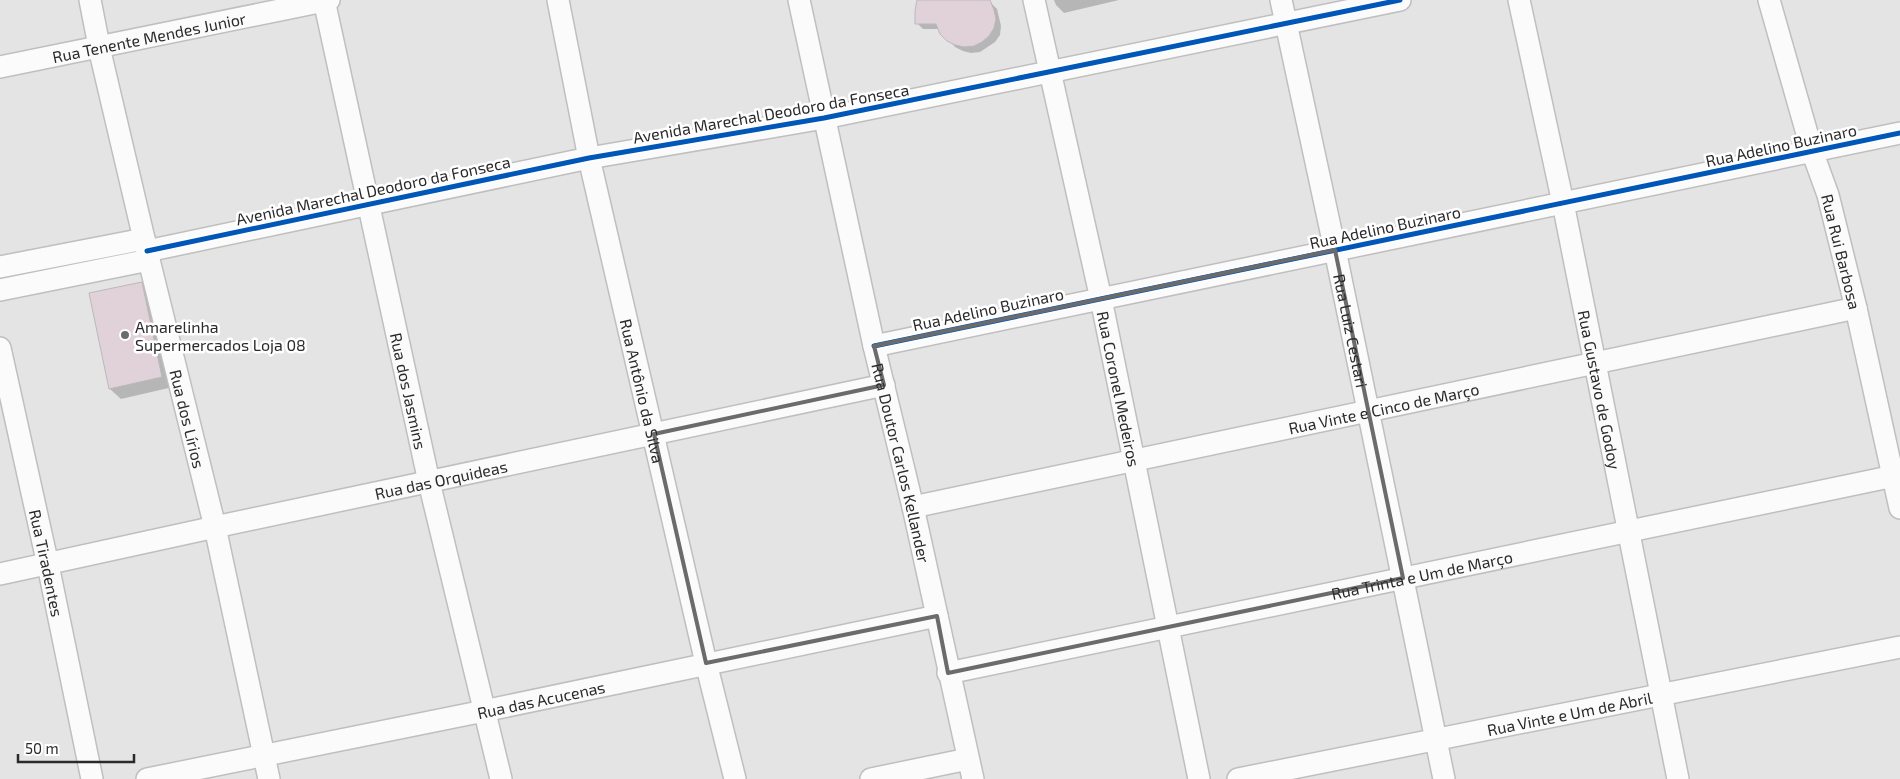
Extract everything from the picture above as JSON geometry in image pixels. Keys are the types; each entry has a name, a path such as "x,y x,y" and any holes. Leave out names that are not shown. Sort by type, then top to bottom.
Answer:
{"street":[{"name":"Rua dos Lírios","path":"90,0 147,250 216,527 269,779"},
{"name":"Rua Tenente Mendes Junior","path":"0,67 326,0"},
{"name":"Rua dos Jasmins","path":"326,0 367,204 429,482 501,779"},
{"name":"Rua Antônio da Silva","path":"558,0 589,158 706,663 735,779"},
{"name":"Rua Doutor Carlos Kellander","path":"799,0 874,346 970,769"},
{"name":"Rua Coronel Medeiros","path":"1034,0 1101,298 1199,779"},
{"name":"Rua Luiz Cestari","path":"1281,0 1335,250 1444,779"},
{"name":"Avenida Marechal Deodoro da Fonseca","path":"0,290 147,250 367,204 589,158 824,118 1396,0"},
{"name":"Rua Gustavo de Godoy","path":"1519,0 1563,203 1678,779"},
{"name":"Rua Rui Barbosa","path":"1769,0 1812,152 1828,195 1856,308 1900,508"},
{"name":"Rua Adelino Buzinaro","path":"874,346 1900,134"},
{"name":"Avenida Marechal Deodoro da Fonseca","path":"0,267 147,250"},
{"name":"Rua Vinte e Cinco de Março","path":"912,507 1856,308"},
{"name":"Rua Tiradentes","path":"0,348 48,565 92,779"},
{"name":"Rua das Orquideas","path":"0,574 884,385"},
{"name":"Rua Trinta e Um de Março","path":"948,673 1894,476"},
{"name":"Rua das Acucenas","path":"147,779 263,754 484,711 936,616"},
{"name":"Rua Vinte e Um de Abril","path":"1238,779 1900,647"},
{"path":"871,779 970,769"}],"highlighted area":[{"path":"1335,250 1403,578 948,673 937,616 706,663 654,434 884,385 874,346"}],"building":[{"path":"917,0 990,0 996,19 994,28 989,36 974,46 964,47 955,45 947,41 940,34 936,24 915,24"},
{"name":"Amarelinha Supermercados Loja 08","path":"142,282 162,377 109,389 89,293"}],"cycle path":[{"path":"147,251 589,158 824,118 1400,0"},
{"path":"874,346 1900,133"}],"place":[{"name":"Amarelinha Supermercados Loja 08","path":"125,335"}]}
